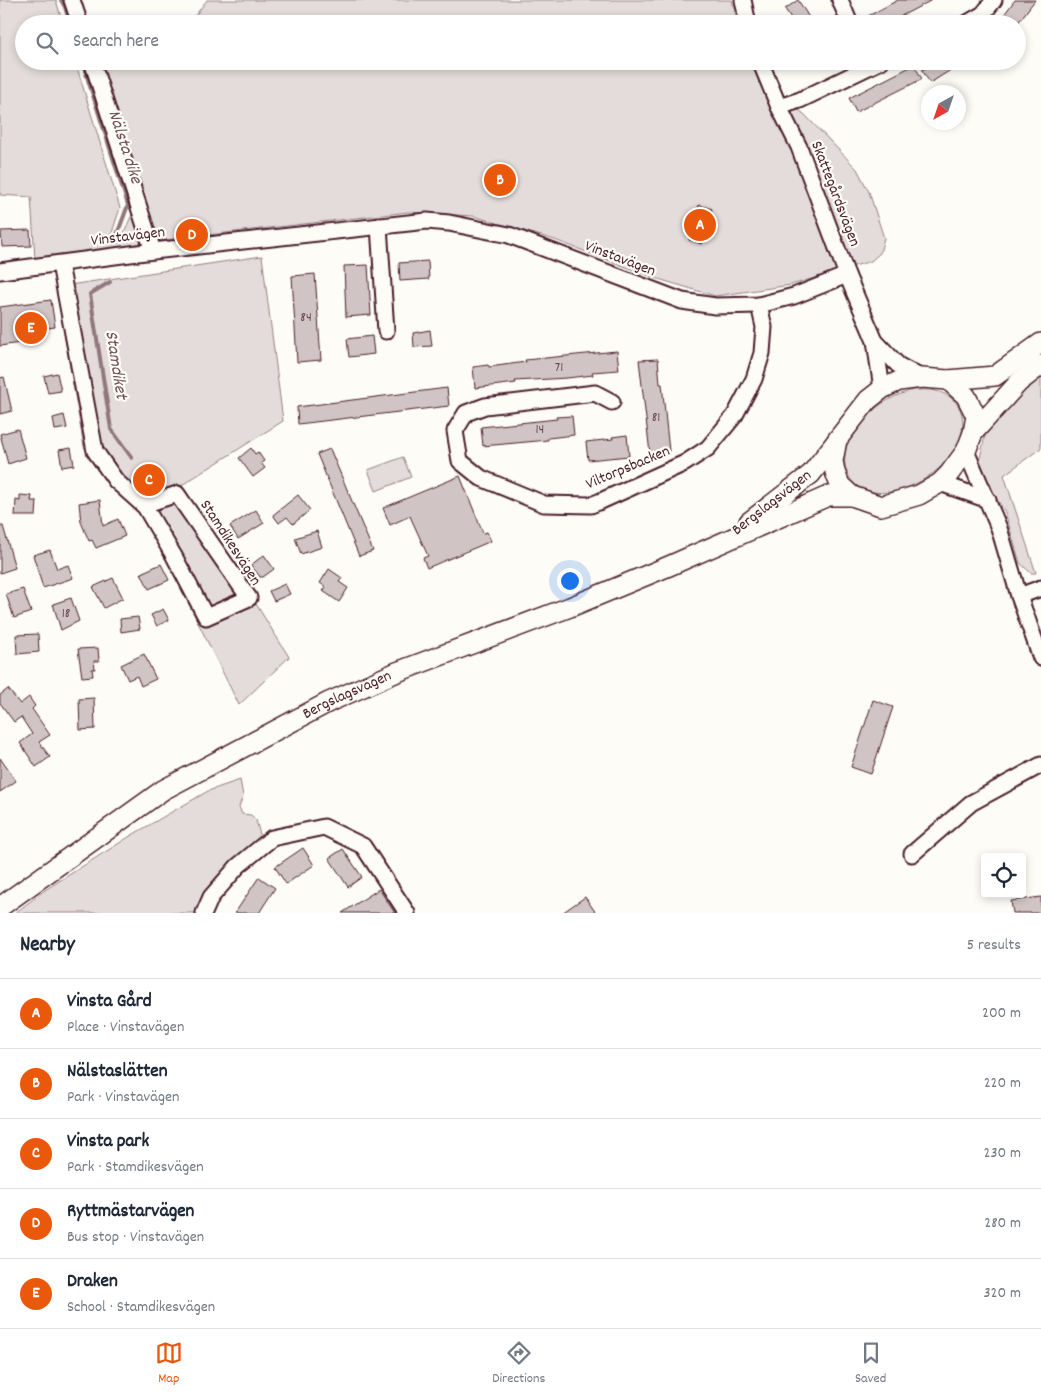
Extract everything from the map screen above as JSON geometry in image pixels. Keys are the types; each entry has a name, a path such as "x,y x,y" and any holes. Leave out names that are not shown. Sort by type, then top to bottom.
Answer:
{"main road":[{"name":"Bergslagsvägen","path":"724,541 811,474 868,400 882,389 899,381 922,378 948,380 995,376 1041,343"},
{"name":"Bergslagsvägen","path":"973,433 1019,382 1041,365"},
{"name":"Bergslagsvägen","path":"0,907 163,790 329,702 397,672 579,603 669,566 828,496 852,496 882,506 919,495 940,483 959,463 973,433 976,416 966,396 948,380"},
{"name":"Bergslagsvägen","path":"837,440 833,461 835,472 840,485 852,496"}],"street":[{"path":"72,0 77,15"},
{"path":"743,0 746,15"},
{"path":"840,0 846,15"},
{"path":"981,15 994,0"},
{"path":"95,70 153,251"},
{"name":"Skattegårdsvägen","path":"764,70 779,107 799,147 847,275 875,341 882,389"},
{"path":"779,107 800,100 858,70"},
{"name":"Vinstavägen","path":"0,271 153,251 427,221 475,227 509,235 682,301 715,306 759,305 794,296 847,275"},
{"path":"379,226 386,331"},
{"name":"Stamdikesvägen","path":"60,264 95,451 116,481 145,507 174,556 206,617 248,598 177,494 145,507"},
{"name":"Viltorpsbacken","path":"612,402 595,393 485,406 466,413 455,431 460,462 481,478 544,504 591,505 685,463 708,448 735,415 754,379 762,353 764,327 759,305"},
{"name":"Skattegårdsvägen","path":"875,341 898,364 922,378"},
{"path":"966,451 1005,544 1041,658"},
{"path":"940,483 988,500"},
{"path":"1020,596 1041,588"},
{"path":"912,854 971,803 1041,765"},
{"path":"204,913 211,897 238,866 272,838 324,827 363,846 407,913"}],"shaded area":[{"path":"0,0 56,0 60,15 15,15 15,70 78,70 120,208 108,245 120,242 133,212 140,235 140,246 35,259 31,197 0,195"},
{"path":"207,0 732,0 736,15 196,15"},
{"path":"104,70 755,70 759,79 804,114 857,169 869,192 884,238 880,253 871,261 791,285 715,296 655,278 555,240 473,216 408,212 156,241"},
{"path":"262,256 283,421 182,485 289,657 239,705 141,508 102,474 84,447 56,287"},
{"path":"1041,377 1041,448 1004,475 1036,573 1031,573 1020,563 1005,512 987,484 979,462 985,436 1002,413 1023,391"},
{"path":"913,390 941,392 956,402 962,415 962,431 957,446 948,459 935,472 920,481 888,492 864,490 851,480 847,473 845,457 849,440 861,422 876,408 894,397"},
{"path":"403,457 411,477 376,491 368,470"},
{"path":"240,780 243,796 239,807 242,814 251,815 256,820 261,838 217,877 204,894 195,913 15,913 45,890 132,835 208,791"}],"building":[{"path":"798,0 807,15 789,15 785,9"},
{"path":"898,0 932,0 903,15 870,15"},
{"path":"1015,0 1035,0 1024,15 1004,15"},
{"path":"904,70 917,70 922,79 856,112 849,98"},
{"path":"922,70 951,70 930,83"},
{"path":"699,205 712,209 702,244 689,240"},
{"path":"30,230 31,246 2,247 1,231"},
{"path":"428,261 429,279 400,281 399,263"},
{"path":"368,265 371,315 346,317 344,266"},
{"path":"315,274 321,360 297,362 292,276"},
{"path":"51,300 55,327 24,331 26,342 0,346 0,307"},
{"path":"430,330 432,346 414,347 413,333"},
{"path":"372,336 374,354 349,357 347,339"},
{"path":"617,351 619,370 592,372 593,375 567,378 515,381 516,383 475,388 473,367 488,365 489,367 526,362 525,360"},
{"path":"658,359 669,451 650,453 639,360"},
{"path":"57,373 61,391 48,393 44,376"},
{"path":"4,377 12,411 0,414 0,378"},
{"path":"447,388 449,406 298,424 297,407"},
{"path":"64,415 67,428 55,430 53,418"},
{"path":"572,416 574,435 548,438 548,440 483,446 481,427"},
{"path":"18,429 26,458 8,464 0,434"},
{"path":"627,435 629,456 588,460 586,442 613,439 612,437"},
{"path":"71,448 74,465 62,467 59,450"},
{"path":"251,448 255,454 258,452 264,461 261,463 265,468 253,477 239,458"},
{"path":"330,449 373,551 359,556 317,454"},
{"path":"460,476 483,533 487,532 491,541 427,568 423,558 428,556 410,516 390,525 383,508"},
{"path":"20,495 32,496 31,501 37,501 36,516 15,516 16,500 20,501"},
{"path":"298,495 310,510 293,524 287,517 279,523 273,515"},
{"path":"100,500 103,526 118,519 125,536 96,548 92,540 89,541 81,522 79,503"},
{"path":"256,510 264,523 238,539 230,526"},
{"path":"0,526 3,526 15,568 0,573"},
{"path":"317,531 322,547 301,554 295,538"},
{"path":"50,550 57,569 68,565 73,578 43,588 33,555"},
{"path":"264,555 274,569 260,577 251,565"},
{"path":"161,564 169,580 149,589 141,573"},
{"path":"329,569 342,578 339,582 348,588 339,602 323,591 326,587 320,583"},
{"path":"113,578 123,598 104,608 93,587"},
{"path":"285,584 290,594 274,601 269,591"},
{"path":"23,589 31,612 14,618 6,594"},
{"path":"71,598 79,621 61,630 53,604"},
{"path":"163,609 169,620 157,626 151,615"},
{"path":"138,617 140,629 121,632 120,619"},
{"path":"38,634 39,652 17,654 16,635"},
{"path":"98,648 99,661 94,661 95,669 92,669 93,676 82,677 78,649"},
{"path":"144,654 156,679 141,686 137,676 128,680 121,665"},
{"path":"8,689 20,704 29,697 35,706 32,709 50,735 39,742 50,757 36,767 20,743 32,734 21,717 14,722 0,703 0,695"},
{"path":"94,698 95,729 80,730 79,699"},
{"path":"873,700 893,707 871,774 851,767"},
{"path":"0,758 16,781 0,792"},
{"path":"303,848 314,865 286,884 275,867"},
{"path":"343,849 362,877 348,887 329,858"},
{"path":"259,877 275,888 259,913 235,913"},
{"path":"379,889 395,913 342,913"},
{"path":"585,897 596,913 562,913"},
{"path":"1041,897 1041,913 1013,913 1011,901"}],"waterway":[{"name":"Nälsta dike","path":"61,0 67,15"},
{"name":"Nälsta dike","path":"85,70 128,205 115,240"},
{"name":"Stamdiket","path":"110,282 90,294 111,429 132,458"}],"place":[{"name":"Nälstaslätten","path":"500,180"},
{"name":"Vinsta Gård","path":"700,225"},
{"name":"Ryttmästarvägen","path":"192,235"},
{"name":"Draken","path":"31,328"},
{"name":"Vinsta park","path":"149,480"}]}
